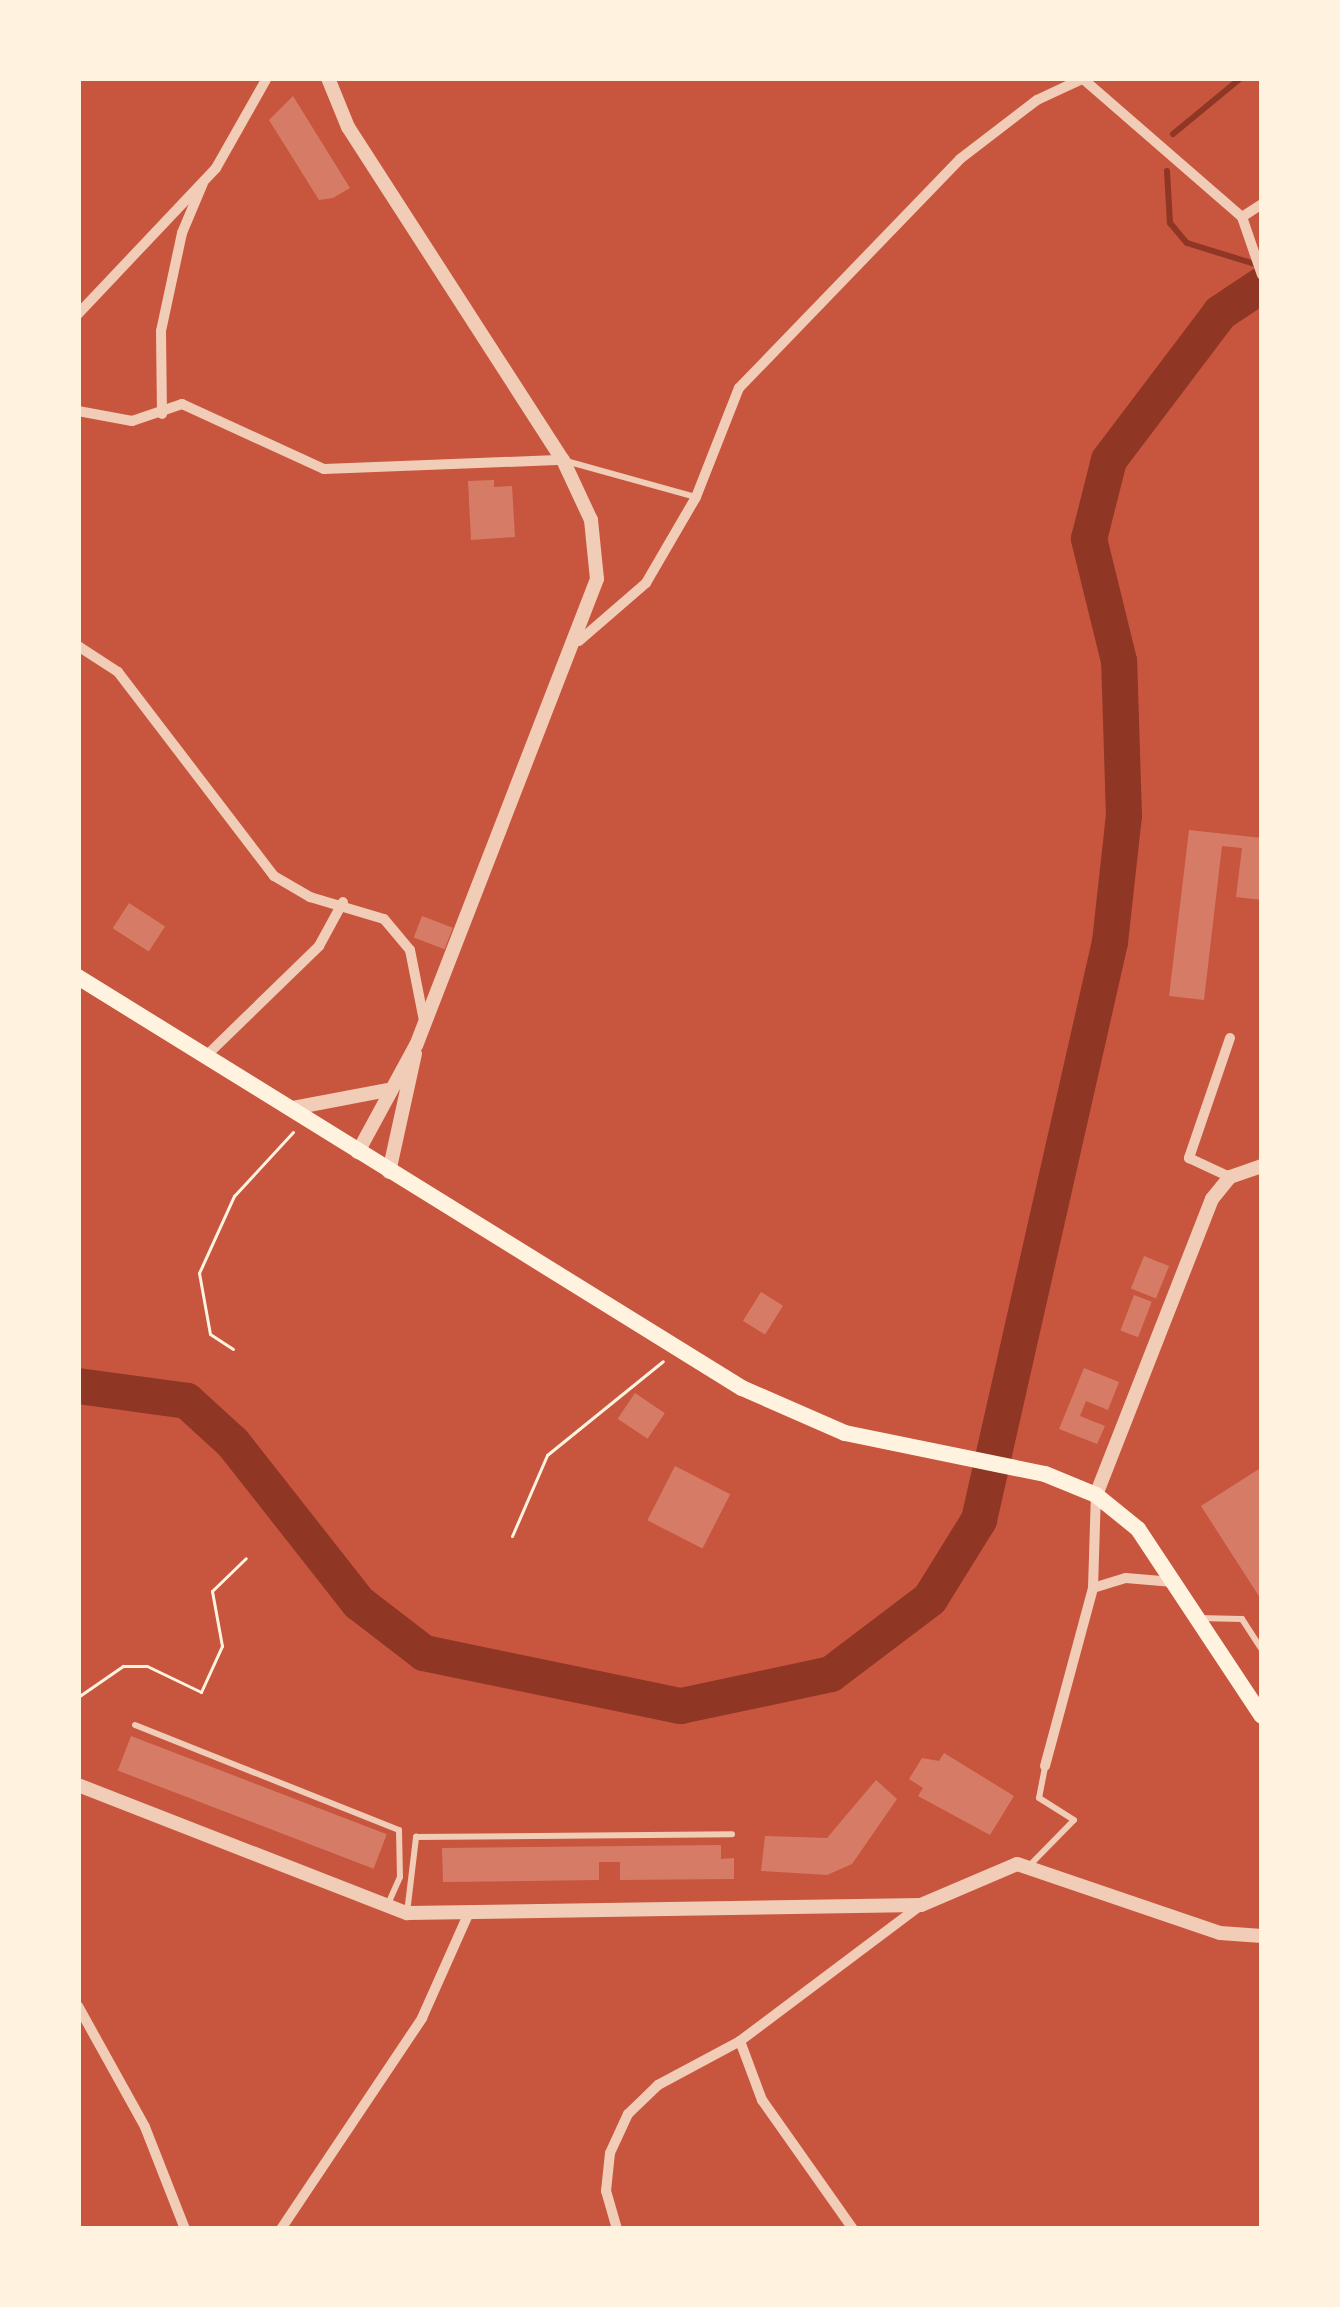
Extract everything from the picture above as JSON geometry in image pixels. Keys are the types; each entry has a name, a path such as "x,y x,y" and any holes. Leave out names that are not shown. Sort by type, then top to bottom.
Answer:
{"main road":[{"path":"78,977 742,1388 845,1433 941,1458 1045,1474 1096,1495 1138,1529 1262,1715"}],"street":[{"path":"162,414 161,331 182,232 205,178 267,78"},
{"path":"328,78 348,127 562,460 591,520 597,579 580,640 425,1024 358,1152"},
{"path":"580,640 646,583 696,497 739,388 960,159 1036,100 1082,79 1242,217 1262,275"},
{"path":"78,314 205,178"},
{"path":"1242,217 1262,203"},
{"path":"78,411 132,421 182,404 214,414 241,438 323,469 562,460"},
{"path":"78,646 118,672 274,876 310,897 343,902 384,919 410,950 425,1024"},
{"path":"206,1056 319,946 343,902"},
{"path":"1230,1038 1189,1158 1230,1177"},
{"path":"389,1172 416,1045"},
{"path":"300,1113 388,1090"},
{"path":"1045,1766 1093,1588 1096,1495 1212,1199 1230,1177 1262,1166"},
{"path":"1093,1588 1126,1578 1176,1582"},
{"path":"78,1785 407,1913 921,1905"},
{"path":"617,2229 606,2191 610,2153 628,2114 658,2085 740,2041 921,1905 1001,1867 1029,1866 1220,1933 1262,1936"},
{"path":"281,2229 422,2018 470,1910"},
{"path":"78,2006 145,2127 185,2229"},
{"path":"740,2041 763,2100 853,2229"}],"lane":[{"path":"562,460 696,497"},
{"path":"1199,1618 1242,1619 1262,1649"},
{"path":"135,1725 399,1830 400,1877 388,1905"},
{"path":"1029,1866 1074,1820 1039,1798 1045,1766"},
{"path":"407,1913 416,1838 732,1834"}],"path":[{"path":"233,1348 210,1334 199,1273 234,1196 300,1113"},
{"path":"512,1536 547,1455 678,1349"},
{"path":"78,1697 123,1666 147,1666 201,1692 222,1646 212,1591 246,1558"}],"building":[{"path":"293,96 350,188 333,198 319,200 269,120"},
{"path":"494,480 494,487 512,486 515,537 471,540 468,481"},
{"path":"1189,830 1262,838 1262,900 1236,897 1242,848 1222,846 1204,1000 1169,996"},
{"path":"129,903 165,926 149,952 113,928"},
{"path":"422,916 453,928 445,949 414,937"},
{"path":"1144,1256 1169,1266 1156,1299 1131,1288"},
{"path":"761,1292 783,1306 765,1335 743,1321"},
{"path":"1134,1295 1152,1302 1138,1337 1120,1330"},
{"path":"1084,1368 1119,1382 1108,1410 1086,1401 1080,1416 1105,1426 1097,1444 1059,1429"},
{"path":"635,1393 665,1413 648,1439 618,1419"},
{"path":"675,1466 730,1494 703,1548 647,1520"},
{"path":"1262,1467 1262,1601 1201,1506"},
{"path":"131,1736 387,1834 374,1869 118,1771"},
{"path":"944,1753 1014,1796 990,1835 918,1796 923,1788 909,1779 922,1758 939,1761"},
{"path":"876,1780 897,1799 852,1864 827,1875 761,1871 765,1836 827,1838"},
{"path":"721,1845 721,1859 734,1858 734,1879 620,1880 620,1862 599,1862 599,1880 443,1882 442,1848"}],"waterway":[{"path":"1173,134 1241,78"},
{"path":"1167,171 1170,223 1187,243 1255,264"},
{"path":"78,1386 187,1401 233,1443 359,1603 424,1653 681,1706 831,1674 930,1599 979,1520 1110,942 1124,816 1119,661 1089,539 1109,460 1220,313 1262,285"}]}
